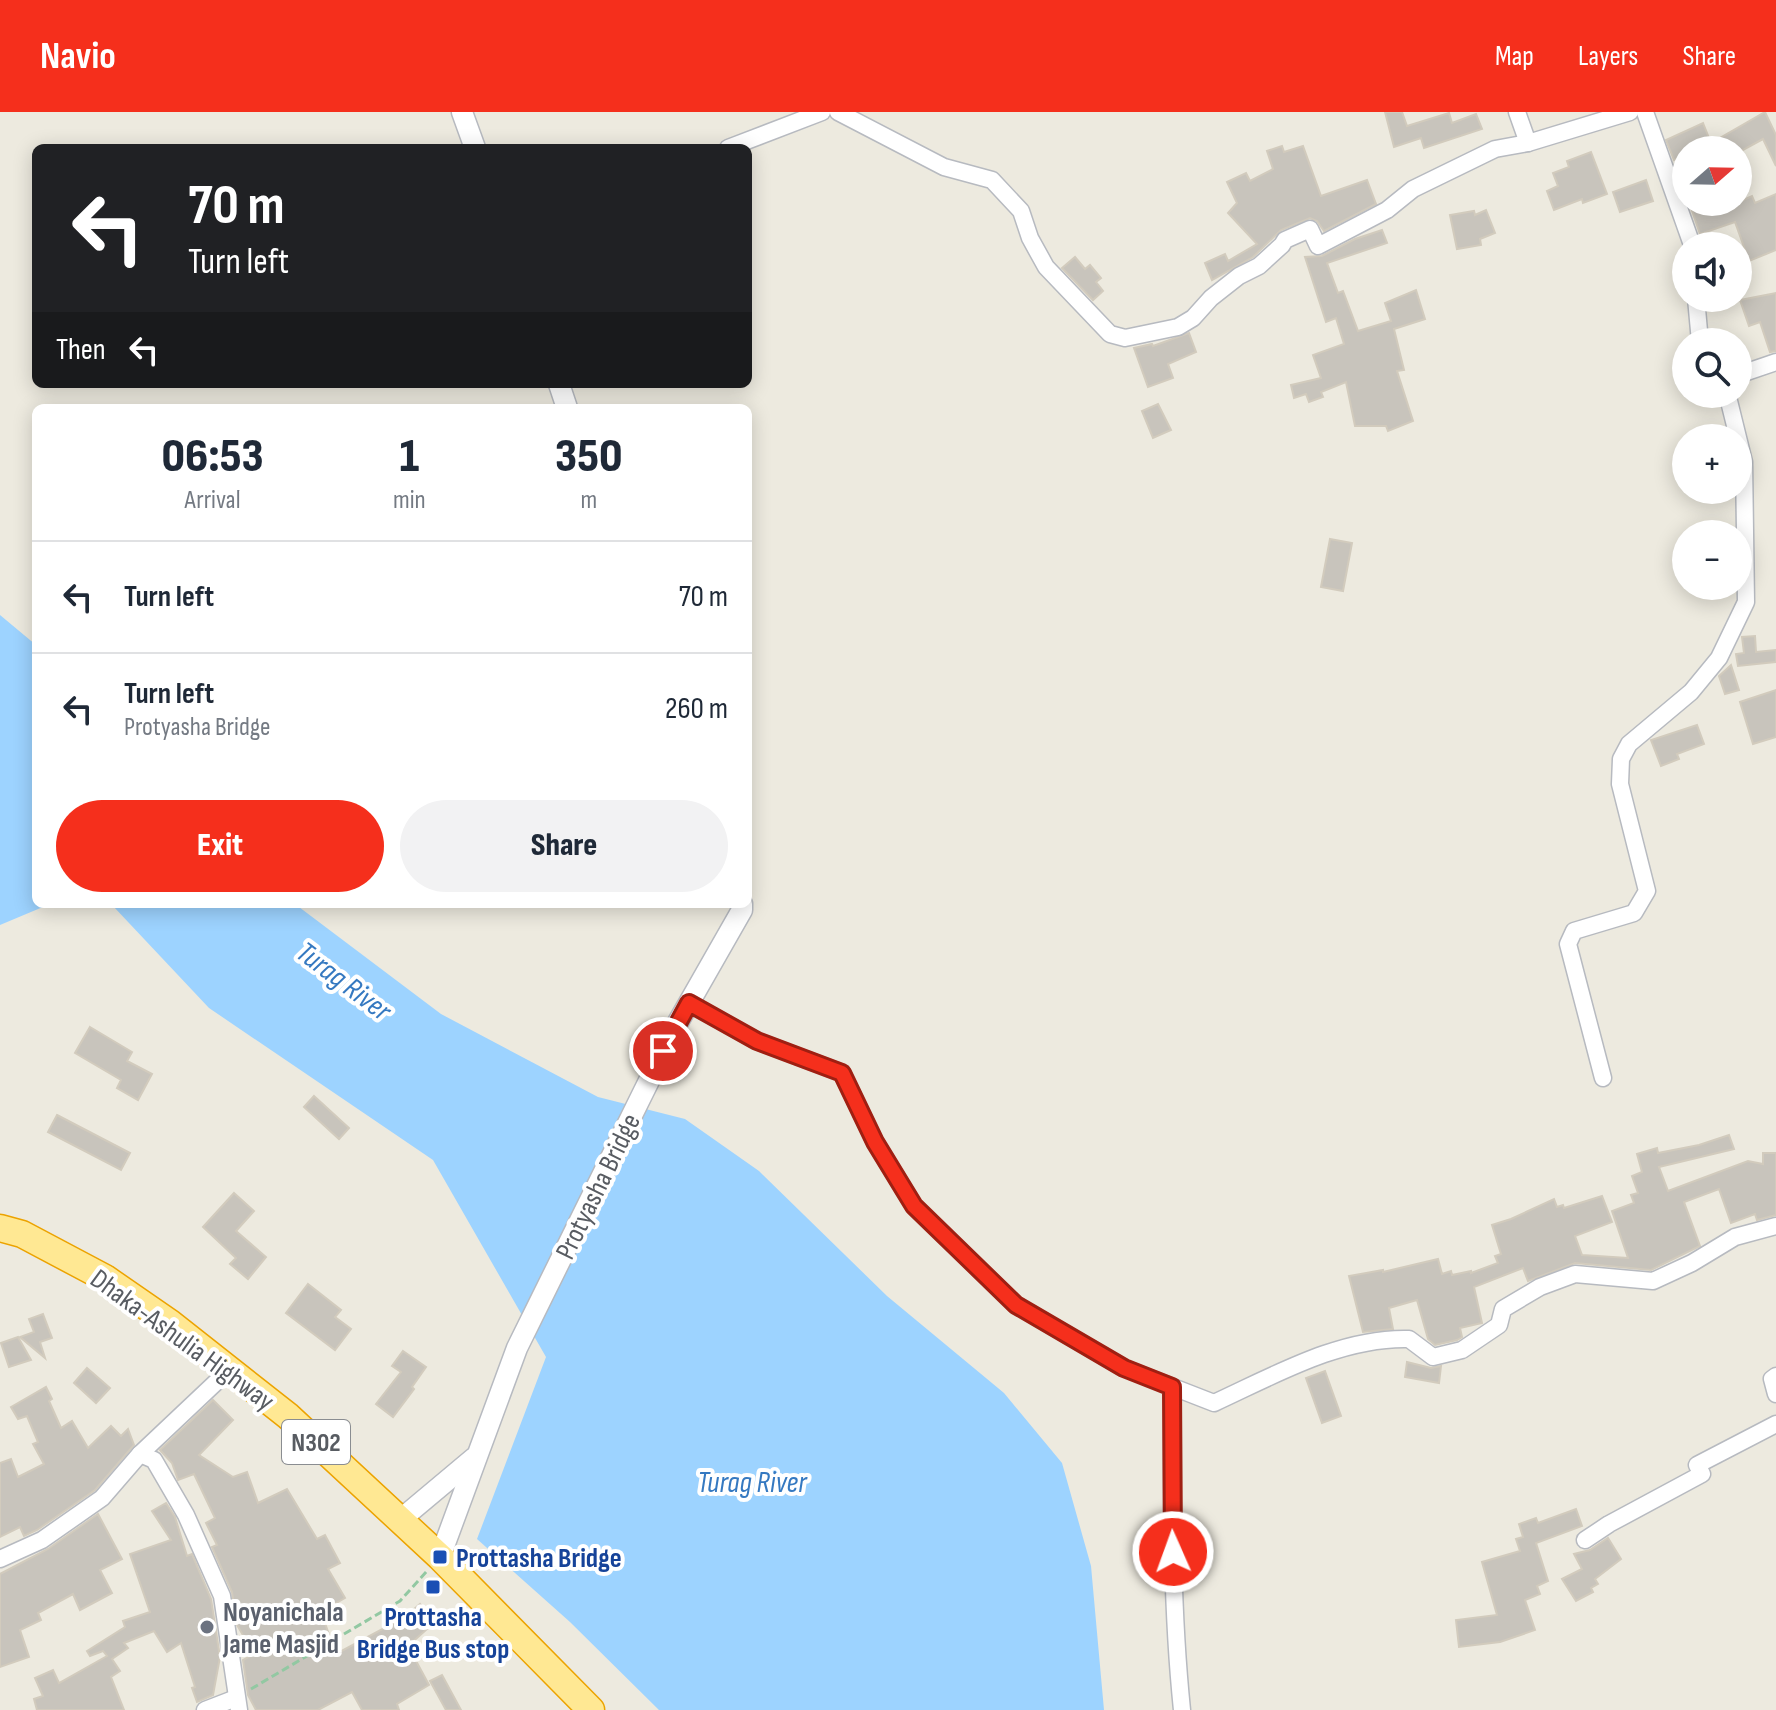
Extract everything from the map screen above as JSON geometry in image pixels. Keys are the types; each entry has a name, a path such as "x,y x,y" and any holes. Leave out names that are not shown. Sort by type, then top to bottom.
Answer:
{"highway":[{"name":"Dhaka-Ashulia Highway","path":"0,1228 22,1234 105,1278 170,1323 288,1416 440,1557 591,1710"}],"street":[{"path":"462,112 474,144"},
{"path":"738,144 822,112"},
{"path":"838,112 944,167 992,180 1021,211 1030,238 1046,267 1110,334 1125,338 1178,327 1193,318 1211,298 1239,276 1259,266 1285,240 1310,229 1318,246 1387,210 1413,189 1495,149 1528,143 1630,112"},
{"path":"1517,112 1528,143"},
{"path":"1645,112 1687,232"},
{"path":"1752,370 1776,362"},
{"path":"1603,1078 1568,944 1574,931 1634,913 1647,891 1620,784 1621,759 1629,744 1691,692 1719,658 1746,602 1744,462 1731,408"},
{"name":"Protyasha Bridge","path":"440,1557 517,1348 677,1024 742,908"},
{"path":"689,1003 757,1041 842,1073 875,1142 914,1206 1016,1305 1124,1368 1214,1403 1354,1343 1409,1339 1433,1357 1455,1353 1499,1325 1503,1309 1553,1280 1575,1274 1653,1281 1692,1263 1735,1237 1776,1226"},
{"path":"0,1559 42,1540 102,1498 140,1454 229,1370"},
{"path":"1776,1376 1772,1379 1776,1394"},
{"path":"1172,1387 1172,1524 1182,1710"},
{"path":"1585,1540 1702,1474 1697,1465 1776,1424"},
{"path":"140,1454 154,1460 186,1515 222,1596 237,1704 205,1710"},
{"path":"400,1520 477,1456"}],"path":[{"path":"237,1704 400,1601 440,1557"}],"water":[{"path":"0,615 32,642 32,908 40,908 0,925"},
{"name":"Turag River","path":"115,908 300,908 441,1014 598,1097 685,1119 759,1171 887,1296 1004,1393 1062,1463 1091,1566 1104,1710 659,1710 570,1622 477,1539 546,1357 433,1160 209,1008"}],"building":[{"path":"1385,112 1402,112 1407,126 1449,113 1452,123 1476,114 1482,129 1424,148 1421,138 1394,147"},
{"path":"1765,112 1776,135 1776,166 1763,139 1752,145 1752,136 1723,136"},
{"path":"1703,123 1708,136 1675,136"},
{"path":"1672,137 1672,155 1666,140"},
{"path":"1282,146 1284,152 1303,146 1321,196 1367,180 1376,204 1324,231 1317,221 1310,218 1281,230 1253,257 1212,280 1205,263 1225,254 1228,261 1257,244 1228,213 1237,203 1227,182 1246,173 1250,181 1273,169 1267,151"},
{"path":"1591,152 1607,194 1583,203 1582,199 1554,210 1547,191 1558,186 1553,173 1569,167 1567,161"},
{"path":"1646,180 1653,201 1620,212 1613,192"},
{"path":"1776,194 1776,250 1752,260 1752,232 1739,232 1735,222 1699,232 1694,216 1752,216 1752,196 1755,203"},
{"path":"1486,210 1495,233 1480,239 1481,245 1457,249 1450,215 1474,211 1475,215"},
{"path":"1382,230 1387,243 1327,263 1338,293 1343,291 1358,331 1391,321 1385,303 1416,290 1425,319 1394,329 1404,370 1397,371 1413,421 1388,431 1386,426 1355,426 1346,382 1321,392 1323,397 1309,402 1306,394 1294,398 1291,385 1321,378 1313,355 1344,344 1336,318 1326,322 1305,257 1322,256 1355,239"},
{"path":"1075,257 1085,269 1090,265 1101,278 1096,282 1103,291 1093,300 1062,268"},
{"path":"1776,293 1776,351 1770,352 1760,322 1749,326 1744,312 1752,312 1752,298"},
{"path":"1189,333 1196,352 1168,364 1173,378 1148,387 1134,348 1153,346"},
{"path":"1158,404 1171,430 1153,438 1142,411"},
{"path":"1330,539 1352,543 1343,591 1321,587"},
{"path":"1755,636 1756,652 1776,650 1776,662 1738,666 1736,654 1744,653 1742,637"},
{"path":"1731,665 1739,690 1725,694 1719,676"},
{"path":"1776,690 1776,737 1753,744 1740,702"},
{"path":"1697,725 1704,744 1677,754 1679,759 1661,766 1651,740"},
{"path":"90,1027 132,1052 127,1061 152,1074 138,1100 117,1088 121,1080 75,1053"},
{"path":"314,1096 349,1128 339,1139 304,1107"},
{"path":"57,1115 130,1153 121,1170 48,1132"},
{"path":"1729,1135 1734,1149 1659,1167 1668,1191 1748,1161 1763,1164 1763,1153 1776,1153 1776,1215 1757,1220 1755,1214 1731,1223 1719,1189 1684,1202 1700,1246 1651,1270 1575,1263 1528,1281 1523,1268 1474,1287 1482,1323 1460,1328 1462,1337 1457,1340 1435,1345 1428,1339 1417,1300 1389,1308 1393,1329 1363,1332 1349,1276 1383,1272 1438,1259 1442,1274 1451,1271 1452,1275 1471,1273 1498,1263 1495,1256 1501,1254 1492,1225 1554,1199 1557,1207 1563,1205 1564,1208 1602,1196 1612,1222 1575,1236 1582,1255 1628,1258 1612,1211 1634,1203 1631,1195 1638,1193 1632,1176 1642,1172 1637,1154 1657,1148 1658,1153 1699,1145"},
{"path":"234,1193 254,1211 236,1231 266,1257 248,1279 230,1264 236,1258 203,1227"},
{"path":"308,1284 341,1310 335,1317 351,1329 335,1350 286,1313"},
{"path":"43,1314 52,1338 40,1342 45,1358 20,1337 34,1332 29,1319"},
{"path":"18,1337 31,1360 9,1367 1,1343"},
{"path":"403,1351 426,1367 393,1417 376,1404 401,1372 392,1366"},
{"path":"1407,1362 1431,1368 1441,1366 1439,1383 1405,1377"},
{"path":"87,1368 110,1388 96,1403 74,1383"},
{"path":"1325,1371 1341,1416 1322,1423 1306,1378"},
{"path":"46,1387 61,1428 72,1421 88,1448 111,1426 121,1436 128,1429 134,1445 95,1490 37,1530 24,1536 20,1527 0,1537 0,1463 11,1459 18,1477 44,1464 33,1444 38,1442 27,1416 18,1419 11,1407"},
{"path":"213,1400 233,1420 199,1455 233,1477 247,1472 258,1503 287,1489 317,1539 325,1535 340,1563 328,1569 345,1598 321,1612 336,1654 405,1617 420,1604 435,1622 408,1646 429,1685 397,1704 399,1710 362,1710 352,1692 318,1710 256,1710 248,1695 243,1660 254,1654 237,1625 232,1592 212,1547 217,1545 206,1523 215,1518 194,1474 178,1480 172,1463 160,1450"},
{"path":"166,1503 175,1517 187,1556 192,1554 211,1599 220,1657 213,1695 197,1702 181,1643 167,1652 154,1631 124,1643 128,1648 112,1659 120,1671 111,1677 124,1710 37,1710 34,1699 43,1696 35,1678 53,1670 59,1683 107,1656 103,1651 90,1656 87,1651 125,1627 123,1621 150,1612 130,1554 171,1540 152,1511"},
{"path":"1576,1509 1582,1526 1536,1543 1548,1581 1537,1586 1540,1594 1525,1600 1535,1630 1500,1642 1459,1647 1456,1620 1497,1615 1482,1562 1520,1551 1516,1539 1523,1537 1519,1524 1536,1518 1538,1523"},
{"path":"98,1514 122,1559 100,1570 112,1593 80,1610 73,1594 38,1613 41,1620 20,1630 29,1657 0,1667 0,1574 48,1549"},
{"path":"1608,1538 1621,1559 1595,1579 1598,1584 1591,1588 1593,1592 1576,1601 1562,1579 1582,1569 1574,1554 1590,1550"},
{"path":"442,1675 461,1710 446,1710 430,1681"}],"place":[{"name":"Prottasha Bridge","path":"440,1557"},
{"name":"Prottasha Bridge Bus stop","path":"433,1587"},
{"name":"Noyanichala Jame Masjid","path":"207,1627"}],"route":[{"path":"663,1051 689,1003 757,1041 842,1073 875,1142 914,1206 1016,1305 1124,1368 1172,1387 1173,1552"}]}
